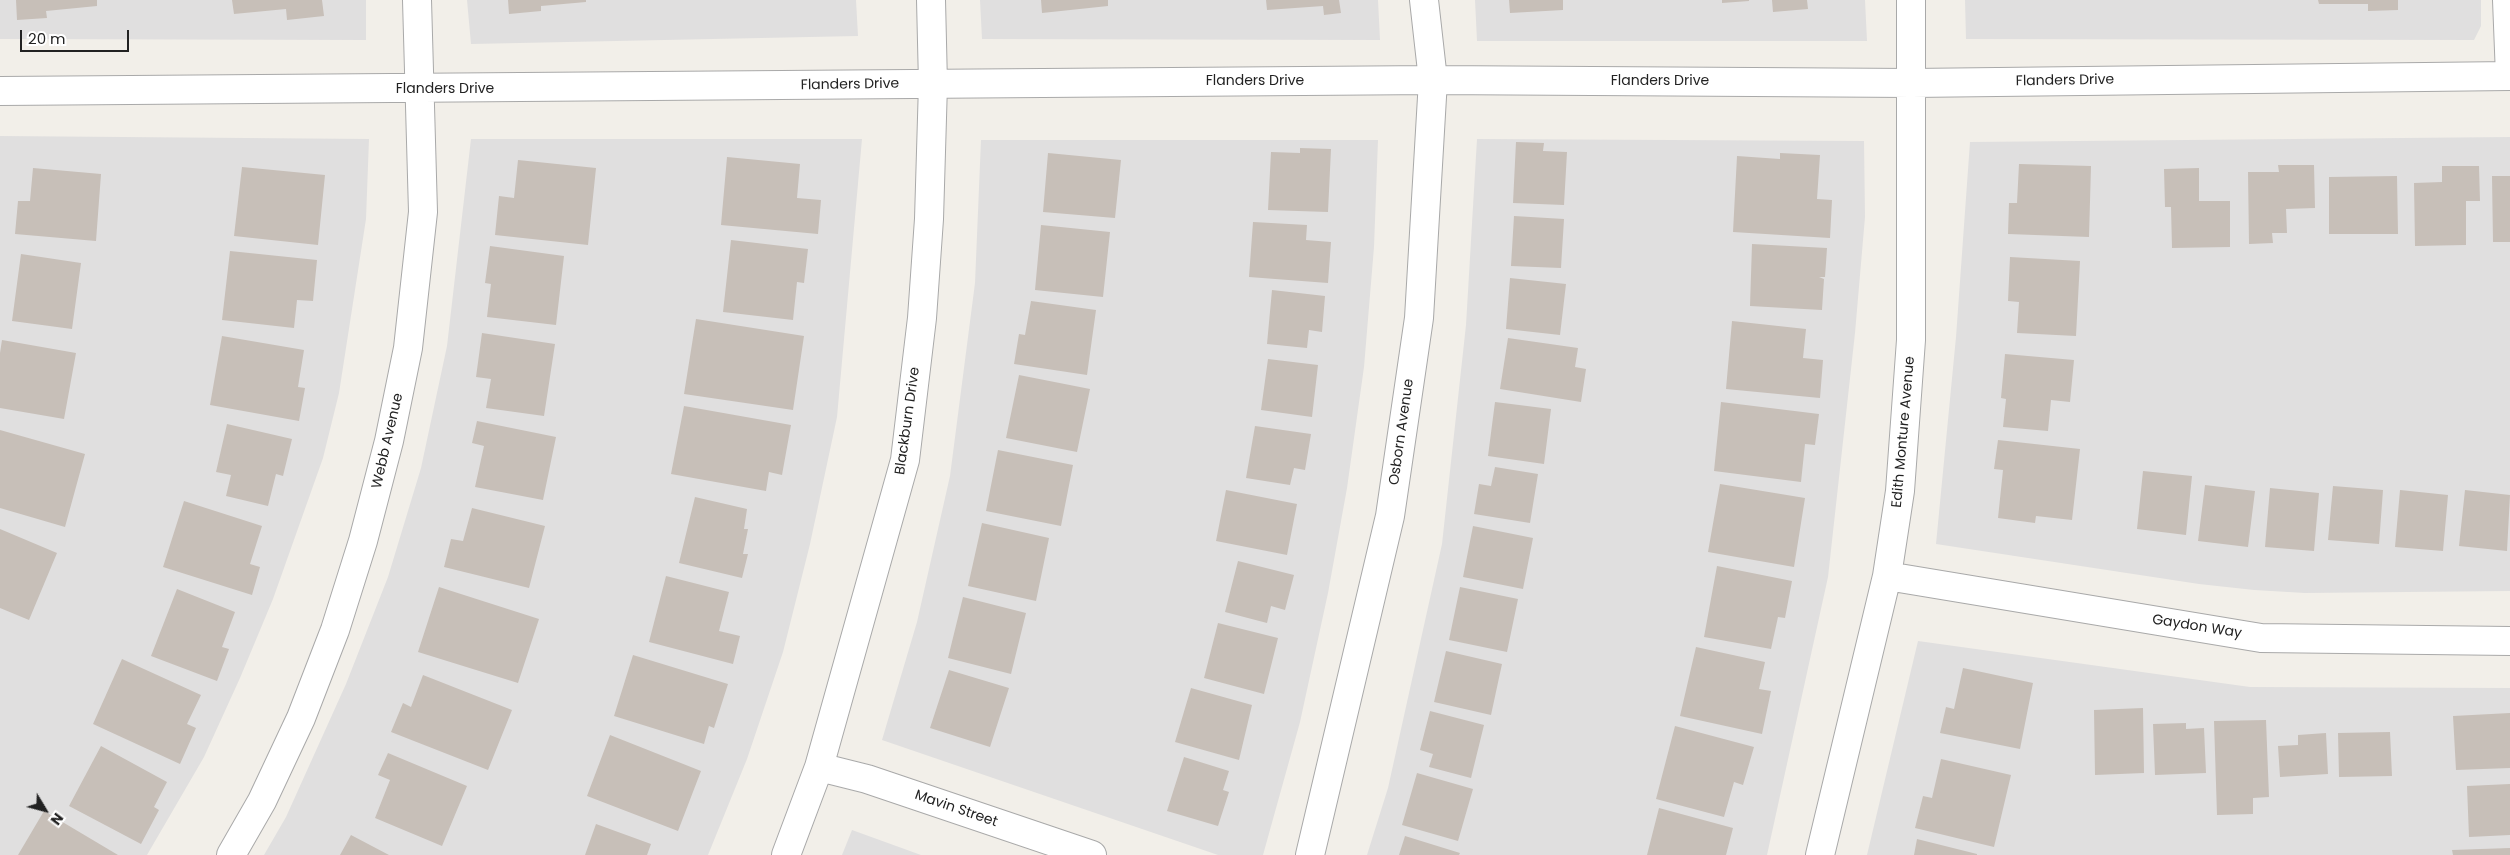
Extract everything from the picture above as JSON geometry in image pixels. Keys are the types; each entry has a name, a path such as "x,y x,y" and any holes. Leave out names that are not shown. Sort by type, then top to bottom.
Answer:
{"street":[{"name":"Webb Avenue","path":"231,855 262,802 304,709 335,630 363,541 389,441 408,348 423,212 418,0"},
{"name":"Blackburn Drive","path":"786,855 818,767 905,460 923,308 929,219 933,84 931,0"},
{"name":"Osborn Avenue","path":"1310,855 1390,516 1419,318 1433,80 1424,0"},
{"name":"Edith Monture Avenue","path":"1820,855 1886,576 1900,491 1911,340 1911,0"},
{"path":"2507,0 2510,76"},
{"name":"Flanders Drive","path":"0,91 1433,80 1912,83 2510,76"},
{"name":"Gaydon Way","path":"1886,576 2261,638 2510,642"},
{"name":"Mavin Street","path":"818,767 867,780 1092,855"}],"shaded area":[{"path":"0,0 366,0 366,40 0,39"},
{"path":"467,0 856,0 858,36 471,44"},
{"path":"980,0 1378,0 1380,40 982,39"},
{"path":"1475,0 1865,0 1867,41 1477,41"},
{"path":"1965,0 2481,0 2481,26 2474,40 1966,39"},
{"path":"0,136 369,139 366,219 339,393 323,458 273,599 240,678 204,757 147,855 0,855"},
{"path":"2510,137 2510,591 2305,593 2254,590 2199,584 1936,544 1956,337 1970,142"},
{"path":"471,139 862,139 837,417 810,544 783,652 747,759 708,855 264,855 286,817 346,684 388,577 421,468 447,346"},
{"path":"1477,139 1864,141 1865,217 1855,333 1828,577 1767,855 1367,855 1388,788 1442,544 1466,325"},
{"path":"981,140 1378,140 1374,247 1364,367 1347,488 1328,593 1300,722 1263,855 1218,855 882,740 917,622 950,476 975,283"},
{"path":"1918,641 2250,687 2510,688 2510,855 1867,855"},
{"path":"852,830 921,855 842,855"}],"building":[{"path":"16,0 97,0 97,6 46,11 47,18 17,20"},
{"path":"232,0 322,0 324,16 287,20 286,9 234,14"},
{"path":"508,0 586,0 586,2 541,6 541,11 509,14"},
{"path":"1041,0 1108,0 1108,6 1042,13"},
{"path":"1266,0 1339,0 1341,13 1324,15 1323,6 1267,10"},
{"path":"1509,0 1563,0 1563,10 1510,13"},
{"path":"1722,0 1749,0 1749,1 1722,3"},
{"path":"1772,0 1807,0 1808,9 1773,12"},
{"path":"2318,0 2398,0 2398,10 2368,11 2368,4 2319,4"},
{"path":"1516,142 1544,143 1543,151 1567,152 1564,205 1513,203"},
{"path":"1300,148 1331,149 1328,212 1268,210 1271,152 1300,153"},
{"path":"1048,153 1121,160 1115,218 1043,212"},
{"path":"1780,153 1820,155 1817,199 1832,200 1830,238 1733,232 1737,156 1780,159"},
{"path":"727,157 800,164 797,198 821,200 818,234 721,225"},
{"path":"518,160 596,168 588,245 495,235 499,196 514,198"},
{"path":"2019,164 2091,166 2089,237 2008,234 2009,203 2017,203"},
{"path":"2278,165 2314,165 2315,208 2286,209 2287,233 2272,233 2273,243 2249,244 2248,172 2279,172"},
{"path":"2442,166 2479,166 2480,201 2466,201 2466,245 2415,246 2414,183 2442,182"},
{"path":"242,167 325,175 318,245 234,236"},
{"path":"33,168 101,174 96,241 15,234 18,201 30,201"},
{"path":"2199,168 2199,201 2230,201 2230,247 2172,248 2171,207 2165,207 2164,169"},
{"path":"2397,176 2398,234 2329,234 2329,177"},
{"path":"2492,176 2510,176 2510,242 2493,242"},
{"path":"1514,216 1564,219 1561,268 1511,266"},
{"path":"1253,222 1307,225 1306,240 1331,242 1328,283 1249,277"},
{"path":"1041,225 1110,232 1103,297 1035,290"},
{"path":"731,240 808,249 804,283 797,282 793,320 723,312"},
{"path":"1752,244 1827,248 1825,277 1819,277 1824,279 1822,310 1750,306"},
{"path":"490,246 564,256 556,325 487,317 491,284 485,283"},
{"path":"230,251 317,260 313,301 297,300 294,328 222,320"},
{"path":"21,254 81,263 72,329 12,321"},
{"path":"2010,257 2080,261 2076,336 2017,333 2019,302 2008,301"},
{"path":"1510,278 1566,284 1560,335 1506,329"},
{"path":"1272,290 1325,296 1322,332 1309,330 1307,348 1267,344"},
{"path":"1031,301 1096,310 1087,375 1014,364 1019,334 1025,335"},
{"path":"696,319 804,336 793,410 684,394"},
{"path":"1732,321 1806,329 1803,358 1823,360 1820,398 1726,389"},
{"path":"482,333 555,344 544,416 486,408 491,379 476,377"},
{"path":"222,336 304,350 298,387 305,388 299,421 210,405"},
{"path":"1508,338 1578,348 1575,367 1586,369 1581,402 1500,389"},
{"path":"2,340 76,353 64,419 0,408 0,353"},
{"path":"2005,354 2074,360 2070,402 2051,400 2048,431 2003,427 2006,399 2001,398"},
{"path":"1268,359 1318,365 1312,417 1261,410"},
{"path":"1019,375 1090,389 1077,452 1006,438"},
{"path":"1495,402 1551,409 1544,464 1488,456"},
{"path":"1721,402 1819,414 1815,445 1805,444 1801,482 1714,471"},
{"path":"684,406 791,425 782,475 769,472 766,491 671,474"},
{"path":"477,421 556,437 543,500 475,487 484,446 472,443"},
{"path":"227,424 292,439 283,476 276,474 268,506 226,496 231,475 216,472"},
{"path":"1255,426 1311,434 1305,470 1294,468 1290,485 1246,478"},
{"path":"0,430 85,454 65,527 0,508"},
{"path":"1998,440 2080,449 2072,520 2036,516 2035,523 1998,518 2003,470 1994,469"},
{"path":"998,450 1073,465 1061,526 986,511"},
{"path":"1495,467 1538,474 1530,523 1474,514 1479,484 1491,486"},
{"path":"2143,471 2192,476 2186,535 2137,529"},
{"path":"1720,484 1805,498 1794,567 1708,552"},
{"path":"2205,485 2255,491 2248,547 2198,541"},
{"path":"2333,486 2383,490 2379,544 2328,540"},
{"path":"2270,488 2319,493 2314,551 2265,547"},
{"path":"1226,490 1297,504 1287,555 1216,541"},
{"path":"2400,490 2448,495 2443,551 2395,547"},
{"path":"2465,490 2510,495 2507,551 2459,546"},
{"path":"695,497 747,509 744,529 748,529 743,554 748,554 742,578 679,563"},
{"path":"184,501 262,526 250,564 260,567 252,595 163,567"},
{"path":"472,508 545,526 529,588 444,567 451,539 463,541"},
{"path":"982,523 1049,538 1036,601 968,586"},
{"path":"1473,526 1533,538 1523,589 1463,577"},
{"path":"0,529 57,553 29,620 0,608"},
{"path":"1238,561 1294,575 1285,610 1271,606 1267,623 1225,612"},
{"path":"1717,566 1792,581 1785,618 1778,617 1771,649 1704,637"},
{"path":"666,576 729,592 719,631 740,636 733,664 649,642"},
{"path":"439,587 539,619 518,683 418,652"},
{"path":"1460,587 1518,599 1507,652 1449,640"},
{"path":"177,589 235,612 222,647 229,649 217,681 151,656"},
{"path":"963,597 1026,613 1011,674 948,658"},
{"path":"1218,623 1278,638 1264,694 1204,678"},
{"path":"1696,647 1765,662 1759,689 1771,691 1762,734 1680,716"},
{"path":"1446,651 1502,664 1491,715 1434,702"},
{"path":"633,655 728,684 714,728 709,726 704,744 614,716"},
{"path":"122,659 201,695 187,724 196,728 180,764 93,724"},
{"path":"1963,668 2033,683 2020,749 1940,733 1946,707 1954,709"},
{"path":"949,670 1009,688 990,747 930,728"},
{"path":"423,675 512,710 488,770 391,732 403,703 411,707"},
{"path":"1191,688 1252,705 1239,760 1175,742"},
{"path":"2143,708 2144,773 2095,775 2094,710"},
{"path":"1430,711 1484,725 1471,778 1429,767 1433,754 1420,750"},
{"path":"2510,713 2510,768 2456,770 2453,716"},
{"path":"2266,720 2269,797 2253,798 2253,814 2217,815 2214,721"},
{"path":"2186,723 2186,729 2204,728 2206,773 2155,775 2153,724"},
{"path":"1675,726 1754,747 1743,785 1734,782 1724,817 1656,799"},
{"path":"2390,732 2392,776 2339,777 2338,733"},
{"path":"2326,733 2328,774 2280,777 2278,746 2298,745 2298,735"},
{"path":"610,735 701,771 678,831 587,796"},
{"path":"101,746 167,782 154,807 159,810 141,844 69,806"},
{"path":"388,753 467,786 442,846 375,818 390,780 378,775"},
{"path":"1184,757 1229,771 1223,790 1229,792 1218,826 1167,811"},
{"path":"1941,759 2011,775 1994,847 1915,828 1923,796 1932,798"},
{"path":"1417,773 1473,789 1458,841 1402,825"},
{"path":"2510,784 2510,835 2469,837 2467,786"},
{"path":"1659,808 1733,828 1726,855 1647,855"},
{"path":"44,811 118,855 18,855"},
{"path":"596,824 651,844 647,855 585,855"},
{"path":"351,835 389,855 340,855"},
{"path":"1405,836 1460,853 1459,855 1399,855"},
{"path":"1917,839 1977,854 1977,855 1914,855"},
{"path":"2510,848 2510,855 2453,855 2452,850"}]}
